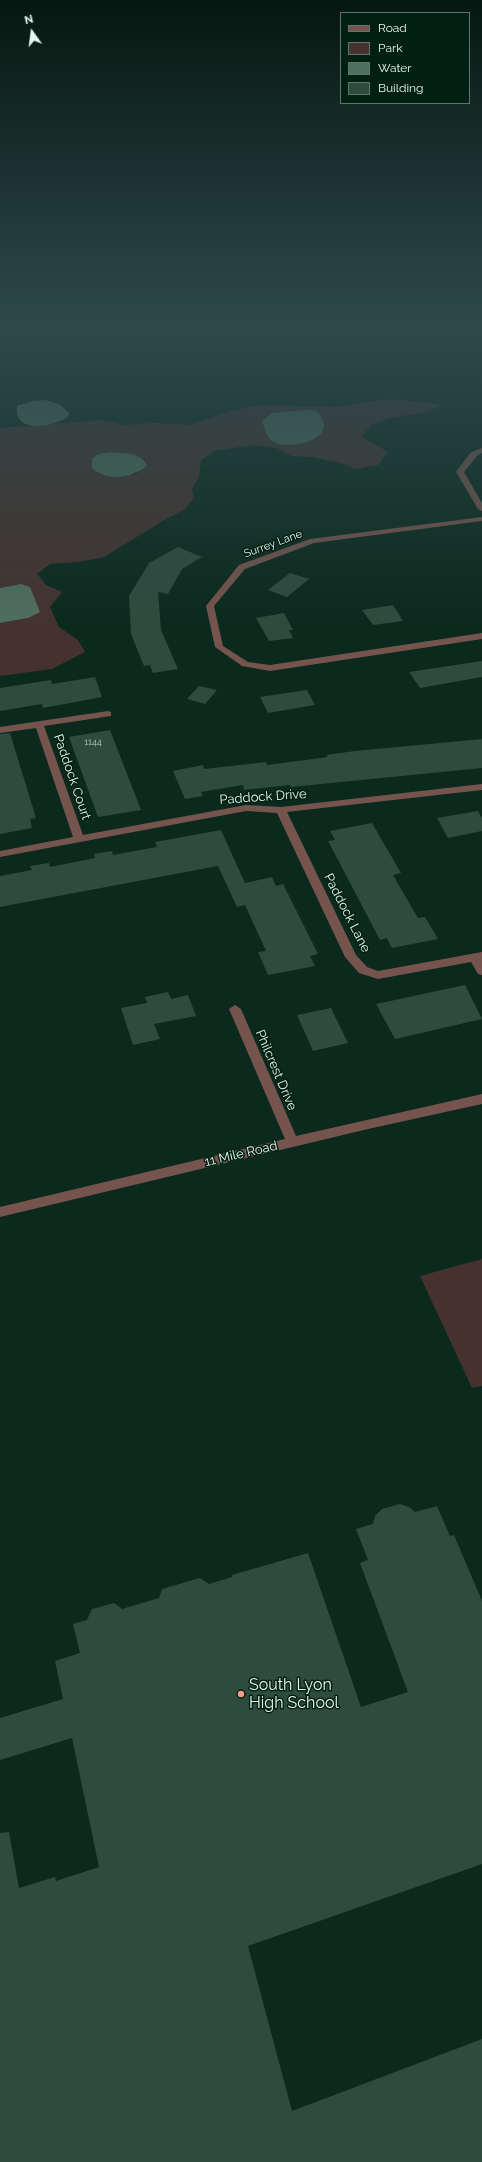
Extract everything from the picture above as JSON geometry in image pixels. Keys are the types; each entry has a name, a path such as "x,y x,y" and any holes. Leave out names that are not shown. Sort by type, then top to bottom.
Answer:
{"street":[{"path":"482,450 474,454 460,472 482,509"},
{"name":"Surrey Lane","path":"482,519 313,541 242,567 210,606 219,647 245,664 270,668 482,636"},
{"name":"Paddock Court","path":"0,730 108,714"},
{"name":"Paddock Court","path":"39,724 79,839"},
{"name":"Paddock Drive","path":"0,854 246,808 281,810 482,787"},
{"name":"Paddock Lane","path":"281,810 351,957 363,970 378,975 478,957 482,972"},
{"name":"Philcrest Drive","path":"235,1008 292,1142"},
{"name":"11 Mile Road","path":"0,1212 292,1142 482,1099"}],"green space":[{"path":"311,427 265,430 270,437 276,441 289,444 303,442 318,437 324,427 370,427 362,437 388,452 378,465 356,469 342,463 311,457 291,456 277,448 252,445 214,451 201,461 199,477 192,489 194,498 184,510 166,519 104,557 78,562 50,564 37,574 46,585 62,592 50,607 59,627 78,640 85,652 52,669 0,676 0,623 28,618 21,584 0,588 0,428","holes":["111,452 128,453 139,457 137,474 127,475"]},
{"path":"482,1259 482,1386 472,1388 420,1276"}],"water":[{"path":"264,427 323,427 318,436 310,441 288,445 278,444 271,440"},
{"path":"111,452 132,454 145,461 147,466 127,476 120,477 105,475 92,468 92,458 99,454"},
{"path":"21,584 30,587 40,612 28,618 0,623 0,588"}],"building":[{"path":"178,547 202,557 182,569 168,594 158,592 161,630 178,669 153,673 150,665 144,666 131,634 129,596 149,563"},
{"path":"290,573 309,579 287,597 268,590"},
{"path":"393,605 403,621 373,625 362,610"},
{"path":"284,613 293,630 289,630 293,638 269,641 256,618"},
{"path":"482,661 482,677 420,688 409,672"},
{"path":"95,677 102,697 43,708 42,704 0,711 0,688 51,680 52,684"},
{"path":"199,686 217,690 205,704 187,699"},
{"path":"307,690 315,705 268,713 260,697"},
{"path":"110,730 141,810 98,817 69,737"},
{"path":"10,733 36,818 30,819 32,828 0,834 0,734"},
{"path":"482,739 482,768 291,787 290,785 244,790 243,785 201,792 203,796 185,799 173,771 203,765 204,769 266,762 267,765 328,757 326,755 355,751"},
{"path":"478,811 482,818 482,831 448,838 437,818"},
{"path":"372,823 401,873 393,875 418,918 425,917 438,939 392,948 387,938 380,940 328,841 335,840 330,831"},
{"path":"221,830 245,883 272,877 276,886 283,884 318,954 310,956 315,966 268,975 258,952 266,951 245,905 237,907 218,866 0,907 0,876 32,870 30,866 49,863 50,867 95,858 94,854 112,851 113,855 157,847 155,842"},
{"path":"465,985 482,1019 395,1039 376,1004"},
{"path":"168,992 171,999 188,995 196,1016 154,1024 160,1039 133,1045 121,1008 147,1003 145,997"},
{"path":"331,1008 348,1043 313,1051 297,1015"},
{"path":"400,1504 409,1507 415,1512 437,1506 450,1536 454,1535 482,1601 482,1864 248,1946 292,2111 482,2039 482,2162 0,2162 0,1833 9,1832 19,1888 55,1877 56,1881 99,1867 72,1738 0,1760 0,1718 63,1699 55,1661 80,1653 73,1624 87,1620 92,1609 114,1603 122,1609 159,1598 162,1589 200,1578 209,1584 232,1577 232,1575 308,1553 361,1707 408,1692 360,1563 368,1560 356,1529 373,1524 375,1516 382,1509"}],"place":[{"name":"South Lyon High School","path":"241,1694"}]}
